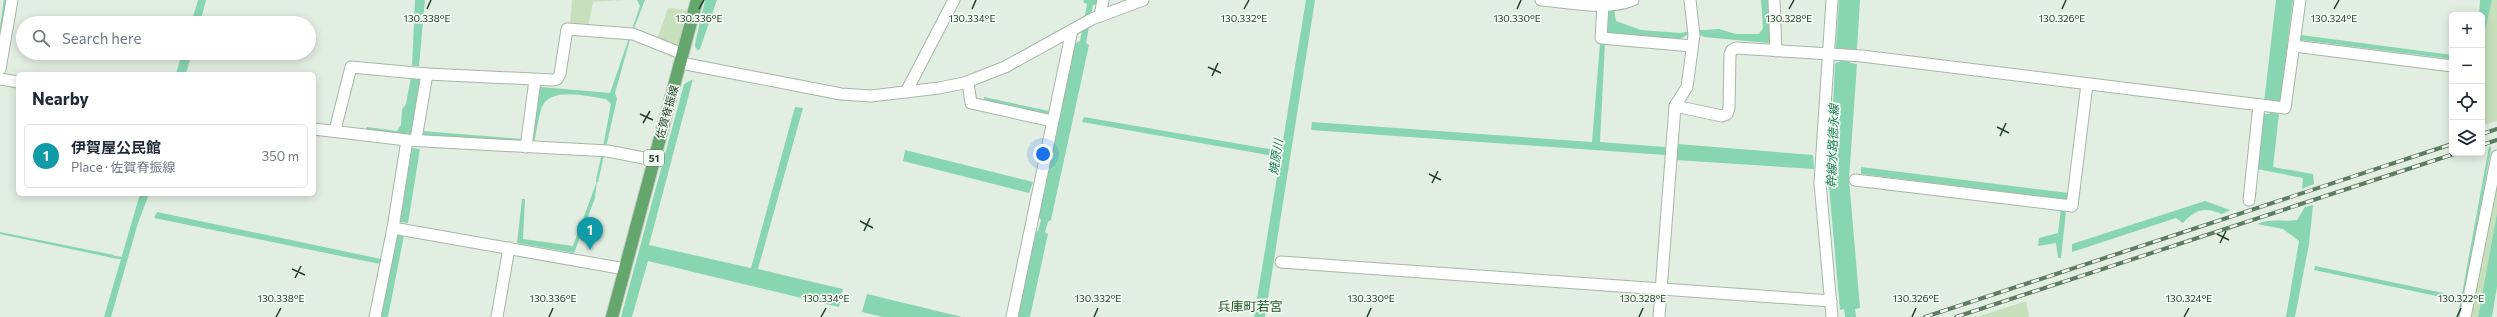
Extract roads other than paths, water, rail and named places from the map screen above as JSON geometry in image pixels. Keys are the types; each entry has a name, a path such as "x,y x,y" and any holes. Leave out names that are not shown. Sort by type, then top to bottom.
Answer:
{"main road":[{"name":"佐賀脊振線","path":"612,317 654,160 687,62 697,0"}],"street":[{"path":"0,69 12,0"},
{"path":"906,92 910,75 945,0"},
{"path":"906,92 954,0"},
{"path":"1096,18 1103,0"},
{"path":"335,130 351,67 535,80 558,79 567,29 630,34 687,62 841,94 871,96 939,88 968,82 1005,67 1096,18 1143,0"},
{"path":"1541,0 1603,5 1624,4 1633,0"},
{"path":"1659,317 1675,106 1687,87 1694,36 1690,0"},
{"path":"1774,0 1776,51"},
{"path":"1832,0 1834,54 1820,183 1832,317"},
{"path":"1675,106 1722,116 1727,114 1732,50 1736,48 1854,56 2285,108 2300,0"},
{"path":"1603,5 1600,38 1694,36"},
{"path":"1012,317 1052,121 1076,28"},
{"path":"2294,46 2449,66"},
{"path":"375,317 386,262 400,228 417,137 419,73"},
{"path":"0,79 16,82"},
{"path":"526,142 535,80"},
{"path":"968,82 971,103 1052,121"},
{"path":"1855,180 2072,206 2086,84"},
{"path":"2249,200 2268,106"},
{"path":"316,128 417,137 526,142 604,150 654,160"},
{"path":"2465,317 2497,156"},
{"path":"400,228 625,269"},
{"path":"497,317 510,248"},
{"path":"1281,262 1831,301"}],"water":[{"path":"198,0 206,0 202,16 193,16"},
{"path":"415,0 425,0 419,66 412,66"},
{"path":"637,0 645,0 631,36 615,93 617,99 606,147 603,147 611,104 606,99 571,94 553,97 542,107 534,143 531,143 538,89 541,87 610,93 640,6"},
{"path":"705,0 717,0 700,49 697,51 693,79 649,245 751,268 795,107 803,108 758,269 843,289 839,307 648,261 632,317 621,317 684,84 686,83"},
{"path":"1084,0 1098,0 1097,5 1093,5 1086,43 1089,45 1051,220 1048,222 1045,232 1048,234 1030,317 1016,317 1034,232 1038,231 1041,220 1038,216 1075,43 1080,41 1087,4 1083,2"},
{"path":"1306,0 1315,0 1265,317 1254,317"},
{"path":"1761,0 1771,0 1772,39 1768,43 1704,37 1695,33 1686,35 1680,39 1606,33 1607,12 1614,9 1616,21 1641,30 1681,33 1719,29 1736,34 1759,34 1763,28"},
{"name":"幹線水路徳永線","path":"1839,0 1860,0 1857,49 1851,49 1850,63 1857,64 1849,179 1860,308 1855,309 1856,317 1845,317 1844,309 1840,310 1829,186 1835,63 1840,62 1841,48 1836,48"},
{"path":"2276,0 2293,0 2280,104 2275,103 2274,113 2279,114 2273,167 2313,174 2314,184 2302,189 2303,178 2257,169 2264,114 2270,114 2271,103 2264,102"},
{"path":"2480,0 2492,0 2485,31 2485,12 2479,12"},
{"path":"2301,35 2449,55 2449,59 2300,40"},
{"path":"1600,43 1605,43 1600,142 1665,147 1665,155 1311,130 1312,122 1592,142"},
{"path":"180,60 190,60 187,72 177,72"},
{"path":"411,77 420,79 411,134 365,130 367,127 397,131 401,125 402,109 406,104"},
{"path":"984,97 1049,111 1048,116 984,102"},
{"path":"1084,117 1275,150 1273,156 1082,122"},
{"path":"422,131 523,139 522,144 425,137"},
{"path":"1677,144 1813,155 1814,169 1675,160"},
{"path":"412,148 420,149 408,223 400,222"},
{"path":"905,150 1033,182 1029,193 903,161"},
{"path":"1861,167 2069,193 2068,199 2065,199 2064,211 2066,212 2061,258 2058,258 2056,243 2038,246 2039,238 2058,233 2062,199 1861,174"},
{"path":"597,181 595,198 574,253 517,243 522,199 525,199 523,239 573,246"},
{"path":"139,196 148,196 138,223 111,317 104,317"},
{"path":"2205,201 2230,210 2222,214 2210,210 2196,212 2183,223 2176,218 2072,252 2072,244"},
{"path":"2313,205 2309,244 2295,317 2286,317 2299,241 2283,229 2257,224 2271,221 2297,220 2305,207"},
{"path":"157,212 381,259 380,264 154,218"},
{"path":"2497,213 2497,287 2492,317 2478,317"},
{"path":"0,232 114,255 113,258 0,234"},
{"path":"395,234 404,235 388,317 378,317"},
{"path":"2315,266 2458,296 2455,300 2314,270"},
{"path":"867,294 962,317 883,317 862,312"}],"waterway":[{"path":"0,35 5,0"},
{"path":"2459,317 2490,148"},
{"path":"597,181 603,154"},
{"path":"114,257 121,258"}],"railway":[{"path":"2485,133 2497,129"},
{"path":"2485,144 2497,140"},
{"path":"1925,317 2449,145"},
{"path":"1956,317 2449,156"}],"place":[{"name":"伊賀屋公民館","path":"590,250"}],"district":[{"name":"兵庫町若宮","path":"1250,306"}],"water label":[{"name":"焼原川","path":"1276,157"}]}
